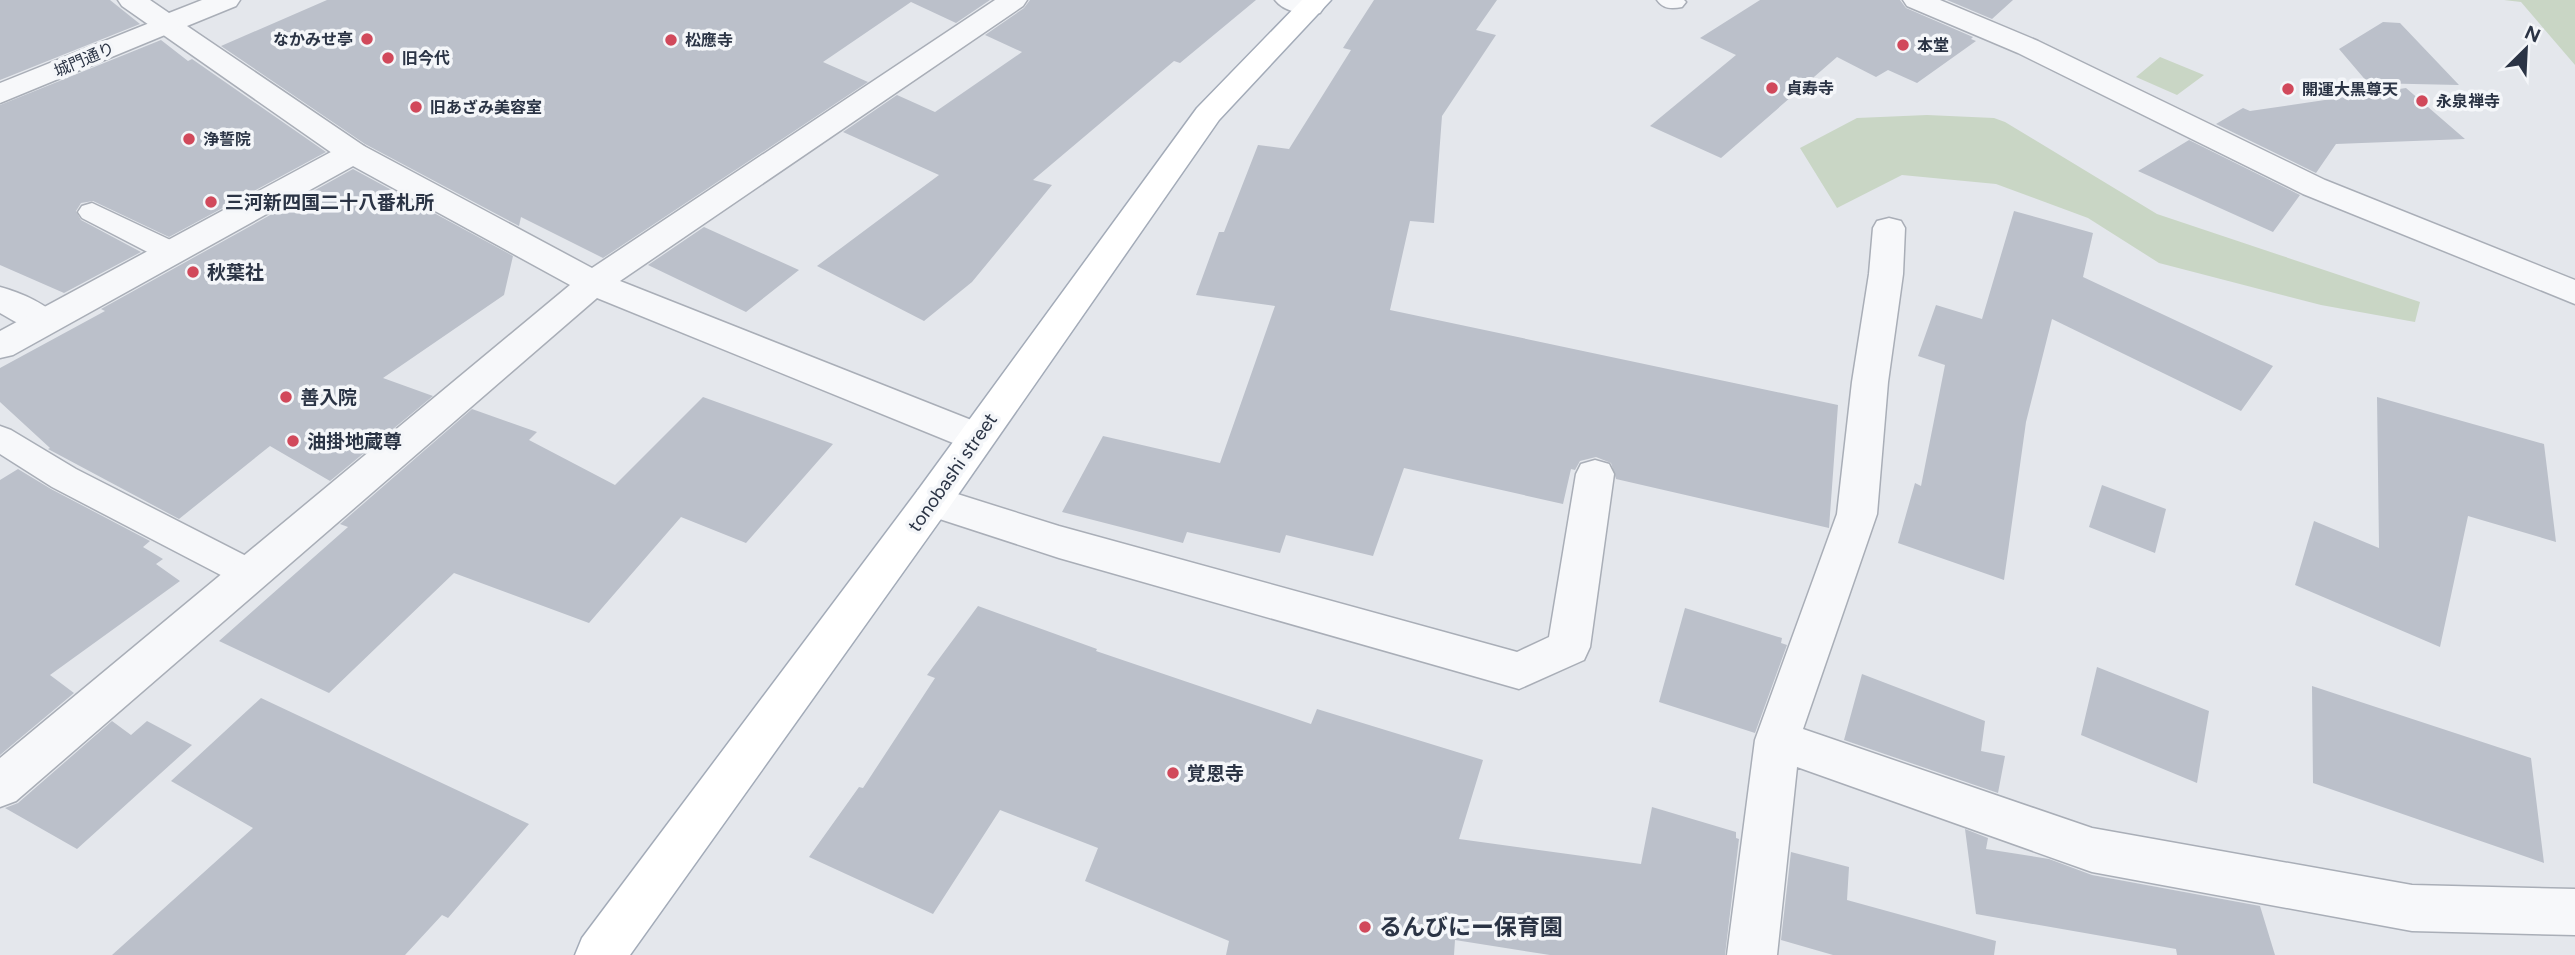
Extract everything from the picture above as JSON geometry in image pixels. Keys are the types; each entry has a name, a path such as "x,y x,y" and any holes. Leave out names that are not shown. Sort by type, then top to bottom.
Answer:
{"main road":[{"name":"tonobashi street","path":"600,955 932,501 1208,114 1305,2"}],"street":[{"path":"132,0 353,153 593,283 976,437"},
{"name":"城門通り","path":"0,94 226,0"},
{"path":"0,786 593,283 1013,0"},
{"path":"1917,0 2028,47 2314,187 2575,293"},
{"path":"0,345 353,153"},
{"path":"1752,955 1777,740 1857,514 1870,382 1886,274 1889,228"},
{"path":"0,298 44,322"},
{"path":"932,501 1059,542 1518,671 1569,647 1595,474"},
{"path":"1777,740 2092,850 2412,908 2575,912"}],"lane":[{"path":"92,212 170,252"},
{"path":"0,438 64,478 250,574"}],"green space":[{"path":"2504,0 2575,0 2575,65 2521,2"},
{"path":"2160,57 2204,75 2177,95 2136,77"},
{"path":"1927,115 1994,118 2005,122 2157,214 2420,302 2415,322 2321,305 2159,263 2088,218 1996,184 1902,175 1837,208 1800,148 1857,118"}],"building":[{"path":"0,0 110,0 140,24 0,80"},
{"path":"327,0 990,0 956,23 911,2 823,62 868,82 603,258 521,217 519,226 365,144 221,46"},
{"path":"1030,0 1256,0 1180,63 1174,61 1033,180 1052,185 972,282 924,321 817,266 939,175 843,132 897,95 935,112 1022,52 985,35 1024,8"},
{"path":"1374,0 1497,0 1476,30 1496,35 1442,116 1434,223 1410,221 1390,310 1838,405 1829,528 1616,479 1611,463 1596,457 1580,461 1575,470 1571,469 1563,504 1404,468 1373,556 1286,535 1280,553 1187,532 1183,543 1062,512 1103,436 1220,463 1275,306 1196,295 1219,232 1224,232 1258,145 1289,149 1351,50 1343,48"},
{"path":"1760,0 1900,0 1906,8 1973,37 1971,39 1976,41 1917,83 1888,70 1876,77 1837,57 1721,158 1650,126 1736,55 1700,38"},
{"path":"1947,0 2013,0 1992,19"},
{"path":"2383,22 2400,23 2459,85 2368,83 2339,49"},
{"path":"161,40 188,61 192,59 326,152 169,237 93,201 81,203 76,211 81,220 141,252 64,293 0,265 0,105"},
{"path":"2406,88 2465,139 2336,144 2316,173 2216,124 2243,108 2250,111"},
{"path":"2189,140 2300,195 2273,232 2138,171"},
{"path":"353,169 513,256 504,295 383,378 433,396 330,481 270,446 179,519 48,449 50,448 0,402 0,368"},
{"path":"2014,211 2093,233 2083,277 2273,366 2241,411 2052,319 2026,422 2004,580 1898,543 1915,483 1921,486 1945,365 1918,356 1936,305 1982,319"},
{"path":"704,227 799,270 746,312 648,265"},
{"path":"703,397 833,444 746,543 681,517 589,623 454,573 329,693 219,641 348,527 340,524 472,409 537,432 529,440 615,485"},
{"path":"2377,397 2544,444 2556,542 2468,516 2440,647 2295,585 2314,521 2379,548"},
{"path":"18,469 150,541 143,547 163,559 156,564 180,581 50,675 74,693 0,755 0,480"},
{"path":"2102,485 2166,509 2155,553 2089,527"},
{"path":"978,606 1097,649 1096,651 1311,724 1317,709 1483,760 1459,839 1641,864 1652,807 1736,832 1736,838 1739,839 1725,955 1550,955 1455,940 1454,955 1226,955 1229,941 1085,881 1098,848 1000,810 933,914 809,857 859,787 863,788 935,678 927,675"},
{"path":"1685,608 1782,638 1781,643 1787,645 1755,733 1659,702"},
{"path":"2097,667 2209,711 2197,783 2081,735"},
{"path":"1862,674 1985,721 1981,751 2005,756 1998,793 1844,740"},
{"path":"2312,686 2531,758 2544,863 2313,783"},
{"path":"261,698 529,824 448,918 442,915 405,955 112,955 253,828 171,781"},
{"path":"112,721 131,735 147,721 192,745 77,849 5,808 18,803"},
{"path":"1965,829 1988,838 1986,849 2049,859 2092,875 2260,906 2275,955 2177,955 2176,949 1976,914"},
{"path":"1791,852 1849,867 1847,900 1996,941 1994,955 1833,955 1781,940"}],"place":[{"name":"なかみせ亭","path":"367,39"},
{"name":"松應寺","path":"671,40"},
{"name":"本堂","path":"1903,45"},
{"name":"旧今代","path":"388,58"},
{"name":"貞寿寺","path":"1772,88"},
{"name":"開運大黒尊天","path":"2288,89"},
{"name":"永泉禅寺","path":"2422,101"},
{"name":"旧あざみ美容室","path":"416,107"},
{"name":"浄誓院","path":"189,139"},
{"name":"三河新四国二十八番札所","path":"211,202"},
{"name":"秋葉社","path":"193,272"},
{"name":"善入院","path":"286,397"},
{"name":"油掛地蔵尊","path":"293,441"},
{"name":"覚恩寺","path":"1173,773"},
{"name":"るんびにー保育園","path":"1365,927"}]}
